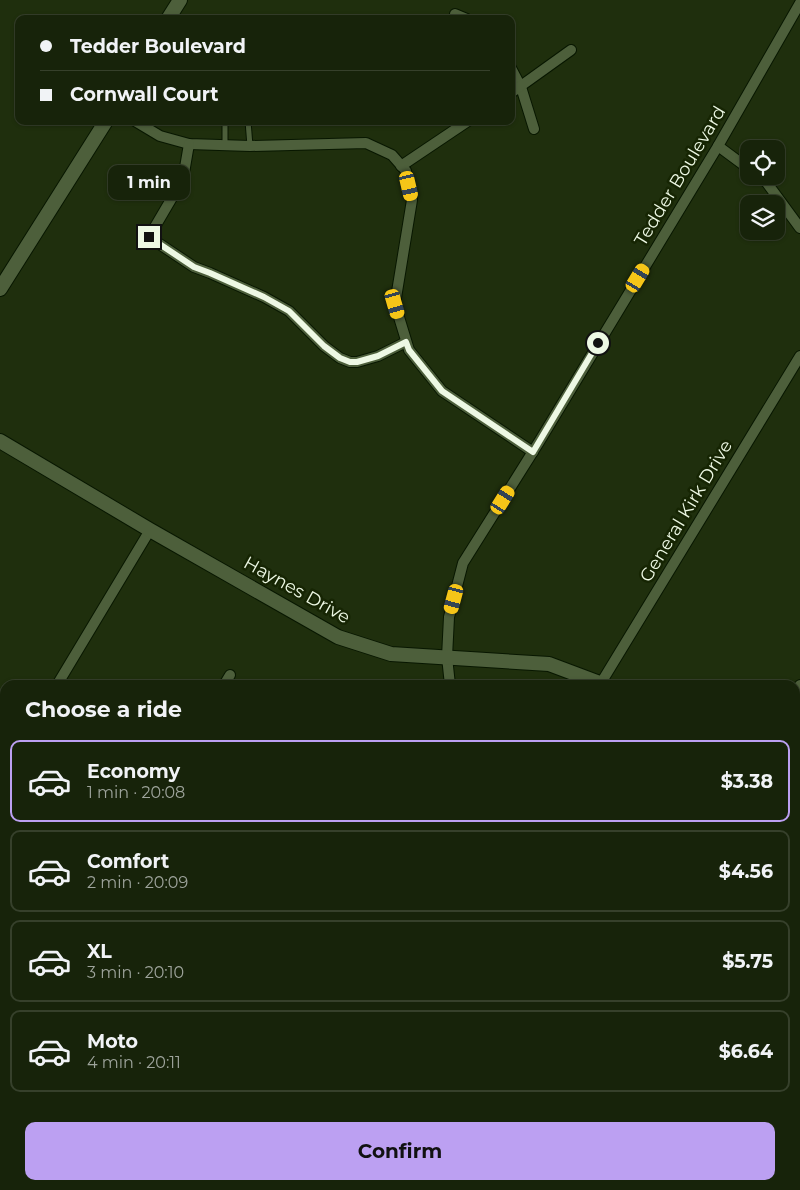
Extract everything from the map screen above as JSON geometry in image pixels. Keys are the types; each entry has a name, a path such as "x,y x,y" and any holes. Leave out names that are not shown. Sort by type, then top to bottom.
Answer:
{"street":[{"path":"171,15 180,0"},
{"name":"Tedder Boulevard","path":"449,680 447,657 449,617 463,563 533,452 718,146 800,3"},
{"path":"515,91 572,50"},
{"path":"515,76 521,87 534,129"},
{"path":"0,289 103,125"},
{"path":"141,125 160,136 189,144 250,146 366,143 392,155 406,171 412,200 395,304 409,350 442,391 533,452"},
{"path":"401,166 462,125"},
{"path":"189,144 183,179 149,237 194,267 264,297 289,311 324,346 340,358 350,362 357,362 378,356 406,342"},
{"path":"718,146 740,162"},
{"path":"769,185 800,228"},
{"name":"General Kirk Drive","path":"605,680 800,356"},
{"name":"Haynes Drive","path":"0,441 150,530 338,637 391,654 549,664 592,680"},
{"path":"60,680 150,530"},
{"path":"227,680 230,675"}],"lane":[{"path":"225,125 225,145"},
{"path":"248,125 250,146"}],"route":[{"path":"149,237 194,267 264,297 289,311 324,346 340,358 350,362 357,362 378,356 406,342 409,350 442,391 533,452 598,343"}]}
